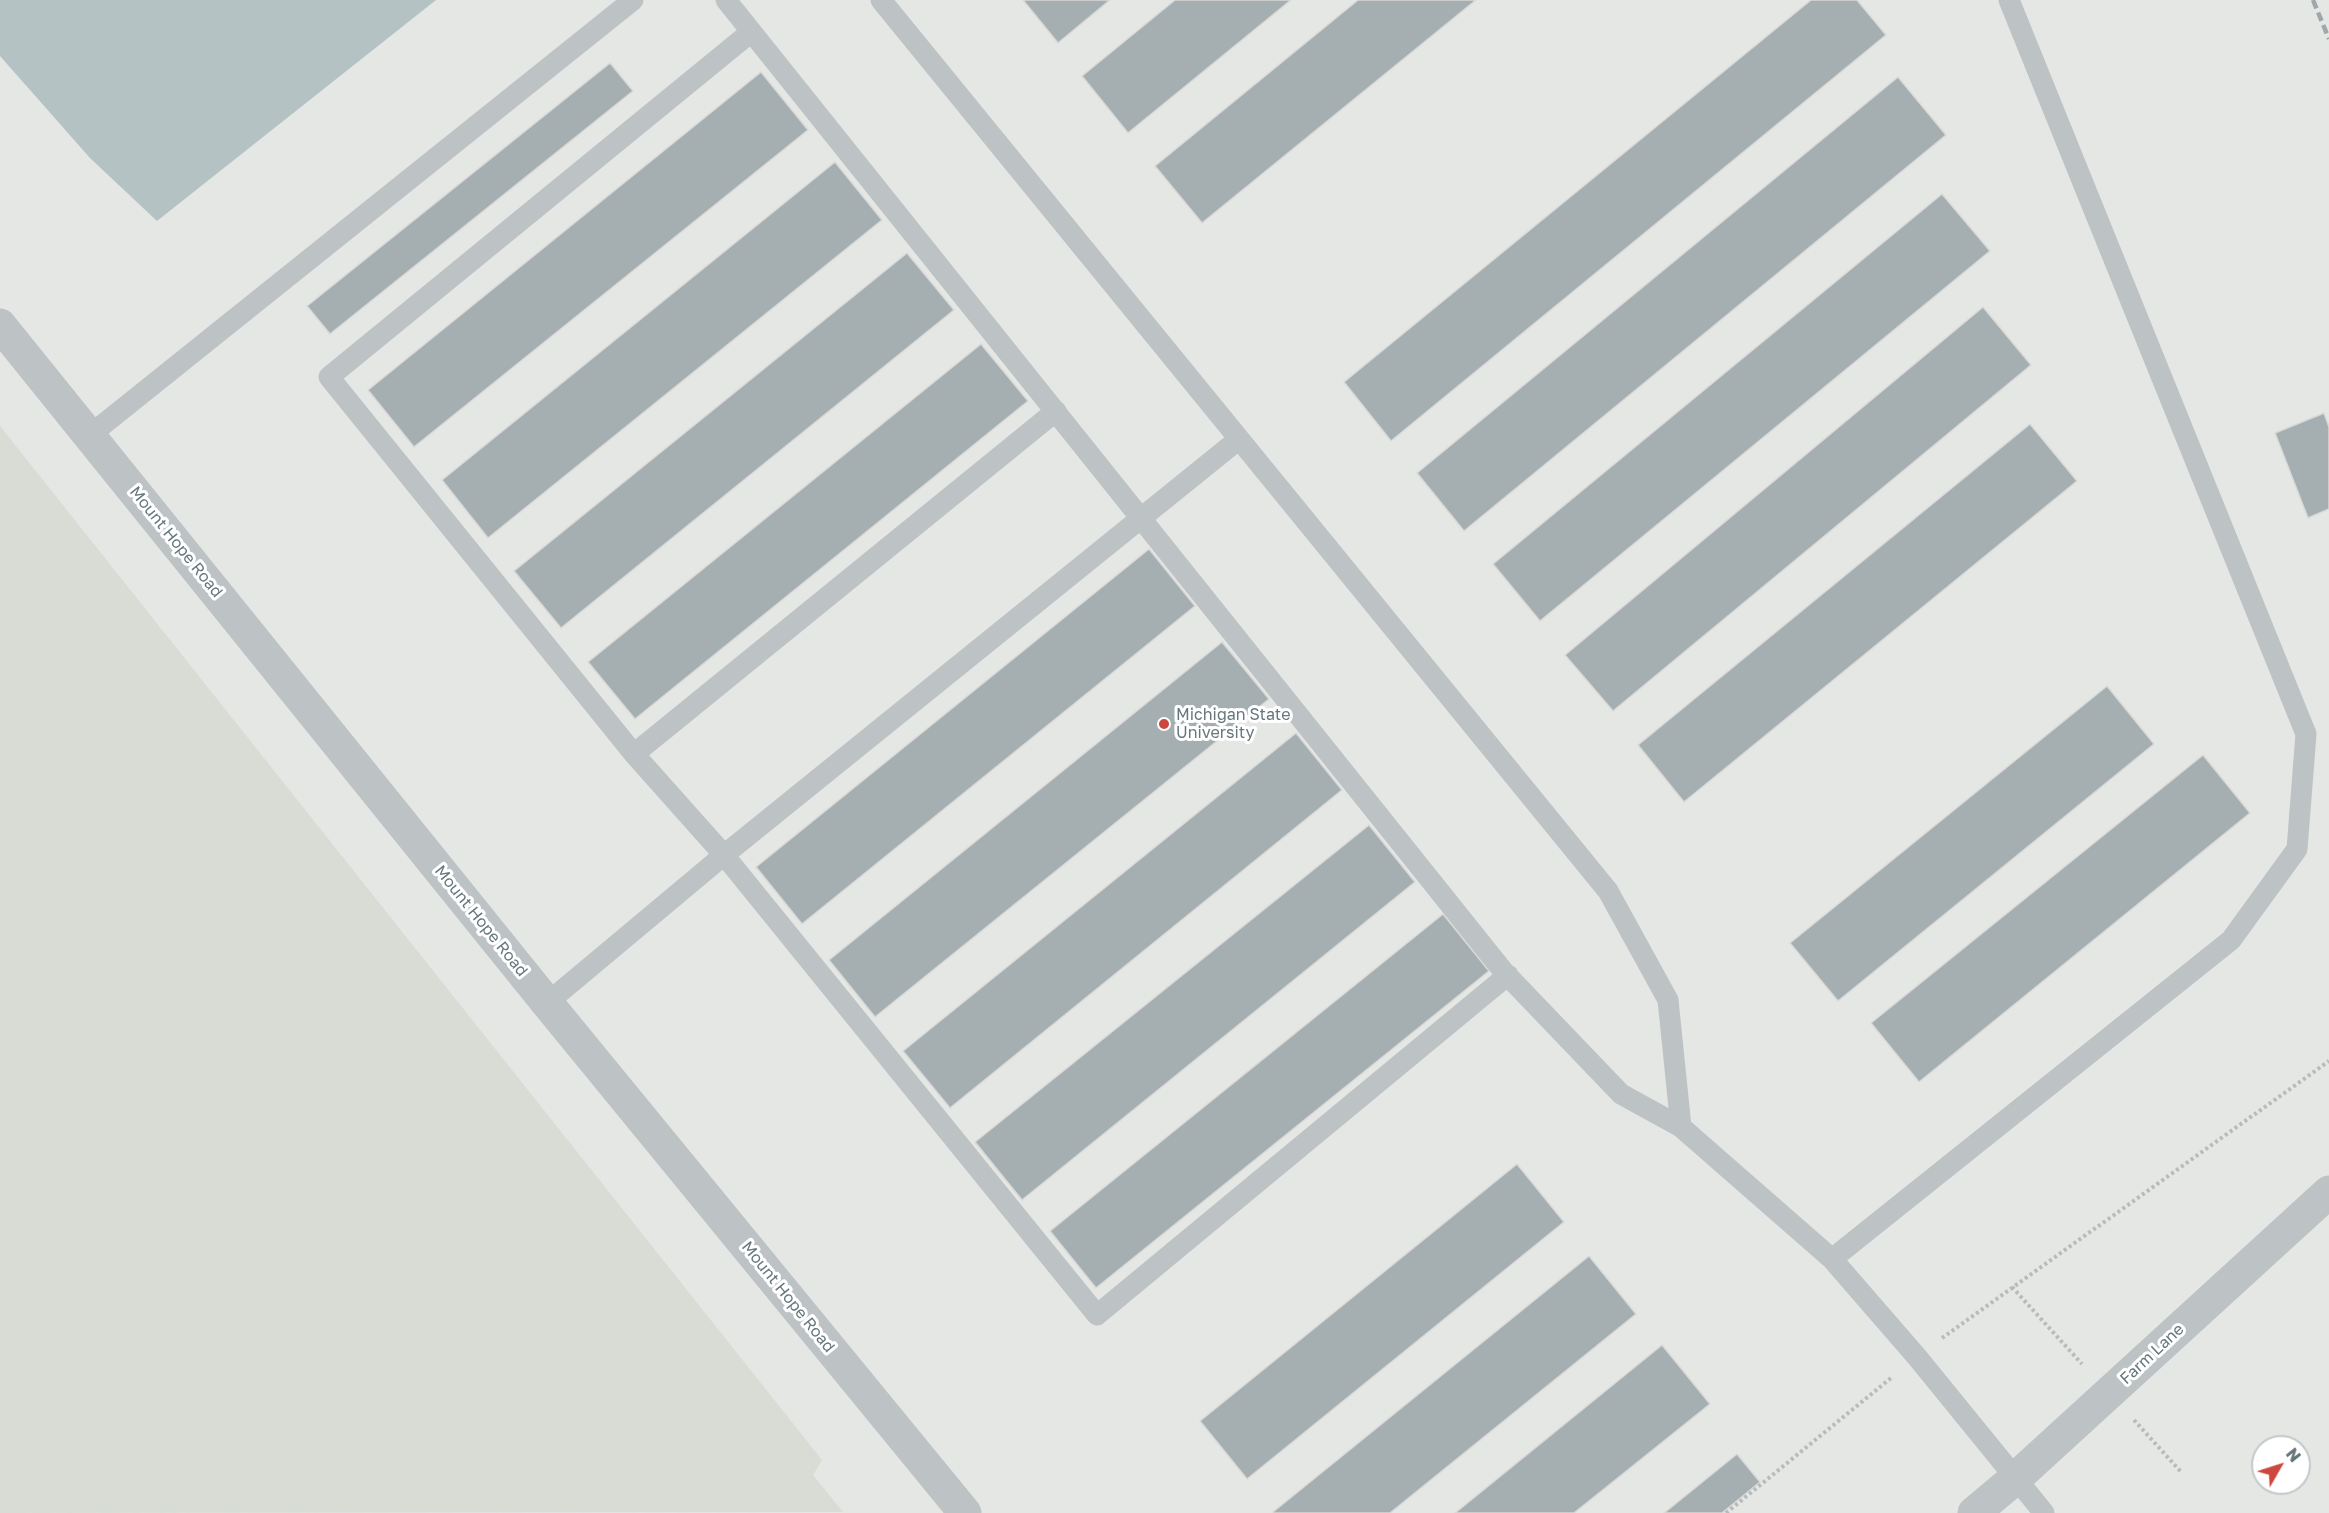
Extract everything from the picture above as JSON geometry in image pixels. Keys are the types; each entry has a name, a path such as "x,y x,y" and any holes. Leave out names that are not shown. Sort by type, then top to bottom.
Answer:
{"street":[{"name":"Mount Hope Road","path":"0,325 548,1003 966,1513"},
{"name":"Farm Lane","path":"1974,1513 2017,1477 2329,1192"}],"lane":[{"path":"90,435 633,0"},
{"path":"726,0 1508,975 1621,1094 1681,1127 1832,1259 1917,1357 2044,1513"},
{"path":"881,0 1608,891 1668,1000 1681,1127"},
{"path":"1832,1259 2231,940 2297,849 2306,734 2009,0"},
{"path":"751,32 329,377 634,754 724,855 1097,1315 1508,975"},
{"path":"634,754 1056,411"},
{"path":"548,1003 724,855 1141,516 1239,440"}],"path":[{"path":"1726,1513 1917,1357 2329,1061"}],"shaded area":[{"name":"Michigan State University","path":"0,0 2329,0 2329,1513 0,1513"},
{"path":"0,0 436,0 157,221 90,158 0,56"},
{"path":"0,426 822,1460 813,1475 843,1512 0,1513"}],"building":[{"path":"1023,0 1110,0 1058,43"},
{"path":"1175,0 1291,0 1128,133 1082,76"},
{"path":"1358,0 1476,0 1202,223 1155,166"},
{"path":"1811,0 1857,0 1886,35 1391,441 1344,382"},
{"path":"610,63 633,91 330,334 307,306"},
{"path":"761,72 808,130 414,447 368,390"},
{"path":"1898,77 1946,135 1464,531 1417,473"},
{"path":"835,162 882,220 488,538 442,480"},
{"path":"1942,194 1990,251 1540,621 1493,564"},
{"path":"907,253 954,310 561,628 514,571"},
{"path":"1983,307 2031,365 1613,711 1565,655"},
{"path":"981,344 1028,401 635,719 588,662"},
{"path":"2324,413 2329,427 2329,509 2308,518 2275,433"},
{"path":"2030,424 2077,481 1684,802 1638,745"},
{"path":"1149,549 1195,606 802,924 756,867"},
{"path":"1222,642 1269,699 875,1017 829,960"},
{"path":"2107,686 2154,744 1838,1001 1790,943"},
{"path":"1296,733 1342,790 950,1108 903,1051"},
{"path":"2203,755 2250,813 1919,1082 1871,1023"},
{"path":"1369,825 1415,882 1022,1200 975,1142"},
{"path":"1443,914 1489,971 1096,1288 1050,1231"},
{"path":"1517,1164 1564,1222 1247,1479 1200,1421"},
{"path":"1589,1256 1636,1314 1390,1513 1273,1512"},
{"path":"1662,1345 1710,1404 1574,1513 1455,1513"},
{"path":"1737,1454 1760,1482 1722,1513 1664,1513"}],"railway":[{"path":"2313,0 2329,39"}],"place":[{"name":"Michigan State University","path":"1164,724"}]}
